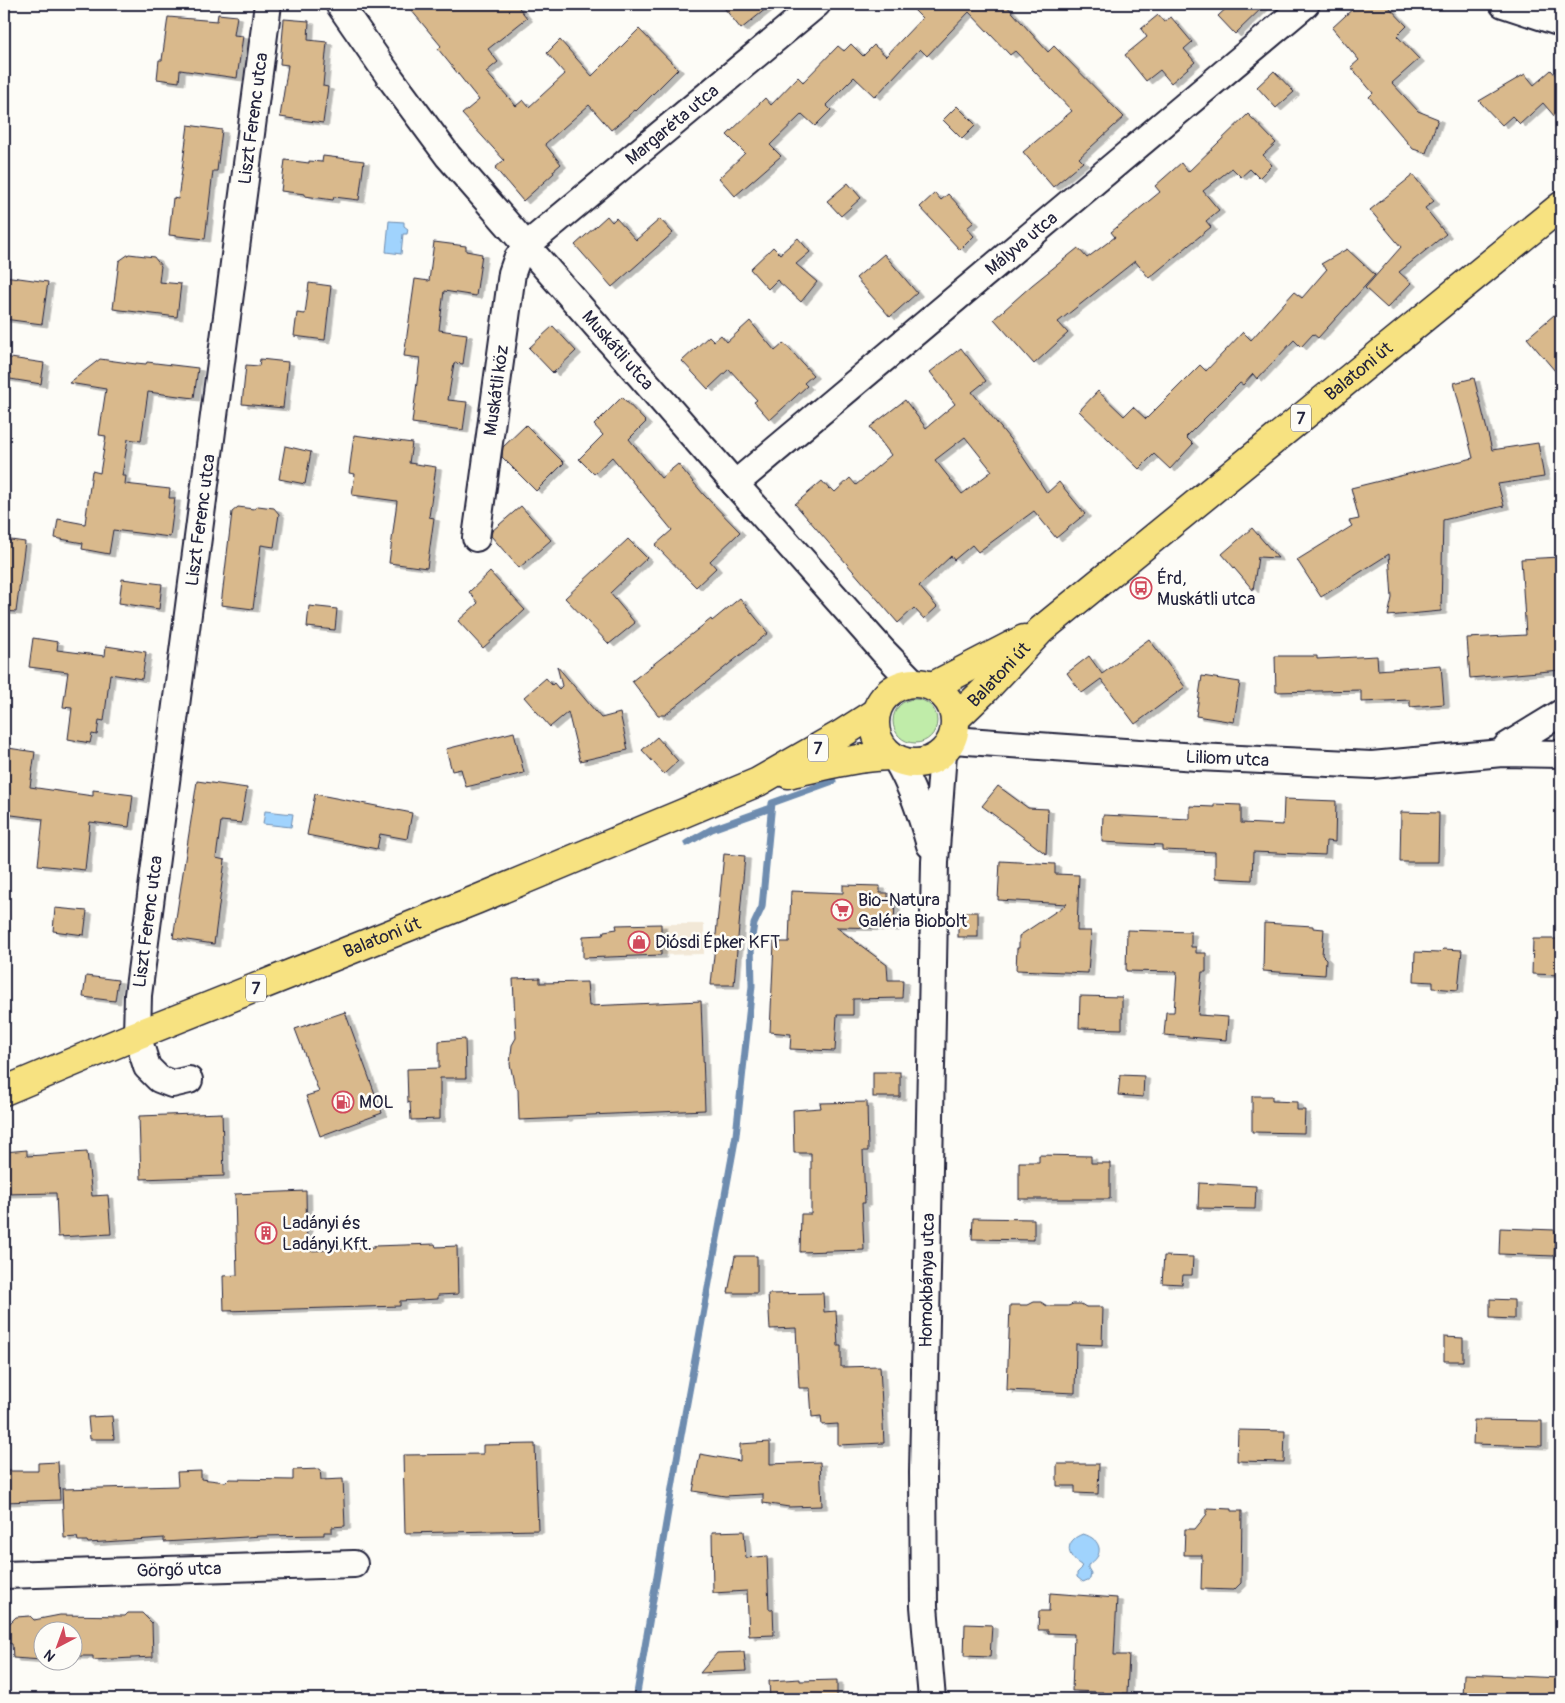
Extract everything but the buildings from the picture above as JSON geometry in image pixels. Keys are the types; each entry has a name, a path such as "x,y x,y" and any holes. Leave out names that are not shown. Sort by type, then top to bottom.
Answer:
{"main road":[{"name":"Balatoni út","path":"950,737 984,691 1041,630 1561,206"},
{"name":"Balatoni út","path":"923,684 1041,630"},
{"name":"7","path":"876,712 884,697 897,687 923,684"},
{"path":"923,684 948,699 950,737"},
{"name":"Balatoni út","path":"4,1091 137,1035 478,899 758,782 876,712"},
{"path":"876,712 875,724 880,740 893,757"},
{"name":"7","path":"893,757 905,763 923,763 934,760 950,737"},
{"name":"Balatoni út","path":"758,782 870,756 893,757"}],"street":[{"name":"Liszt Ferenc utca","path":"189,1080 172,1084 159,1078 147,1067 137,1035 138,995 268,4"},
{"name":"Muskátli utca","path":"339,4 448,156 883,651 923,684"},
{"name":"Margaréta utca","path":"526,246 817,4"},
{"name":"Mályva utca","path":"736,484 1306,4"},
{"path":"1503,4 1561,23"},
{"name":"Muskátli köz","path":"476,538 512,273 517,259 526,246"},
{"path":"1502,753 1508,746 1561,713"},
{"name":"Liliom utca","path":"950,737 1207,757 1372,765 1502,753 1561,754"},
{"name":"Homokbánya utca","path":"932,1699 924,1606 923,1507 935,862 950,737"},
{"name":"Homokbánya utca","path":"893,757 908,779 935,862"},
{"name":"Görgő utca","path":"4,1575 354,1564"}],"shaded area":[{"name":"Diósdi Épker KFT","path":"661,924 704,924 704,954 661,955"}],"green space":[{"path":"919,699 931,705 936,712 936,730 931,737 924,742 911,743 903,740 896,733 893,717 896,709 903,702"}],"water":[{"path":"389,221 404,222 404,226 408,229 407,234 403,234 401,254 386,252"},
{"path":"265,811 293,814 291,827 263,824"},
{"path":"1083,1534 1094,1540 1099,1548 1099,1553 1088,1565 1091,1573 1090,1579 1083,1582 1077,1577 1077,1573 1082,1568 1081,1565 1072,1557 1069,1548 1073,1540"}],"waterway":[{"path":"636,1699 680,1441 736,1135 752,986 751,943 754,924 762,907 772,803 833,781"},
{"path":"687,843 712,829 771,808"}],"place":[{"name":"Érd, Muskátli utca","path":"1141,588"},
{"name":"Bio-Natura Galéria Biobolt","path":"842,910"},
{"name":"Diósdi Épker KFT","path":"639,942"},
{"name":"MOL","path":"343,1102"},
{"name":"Ladányi és Ladányi Kft.","path":"266,1233"}]}
